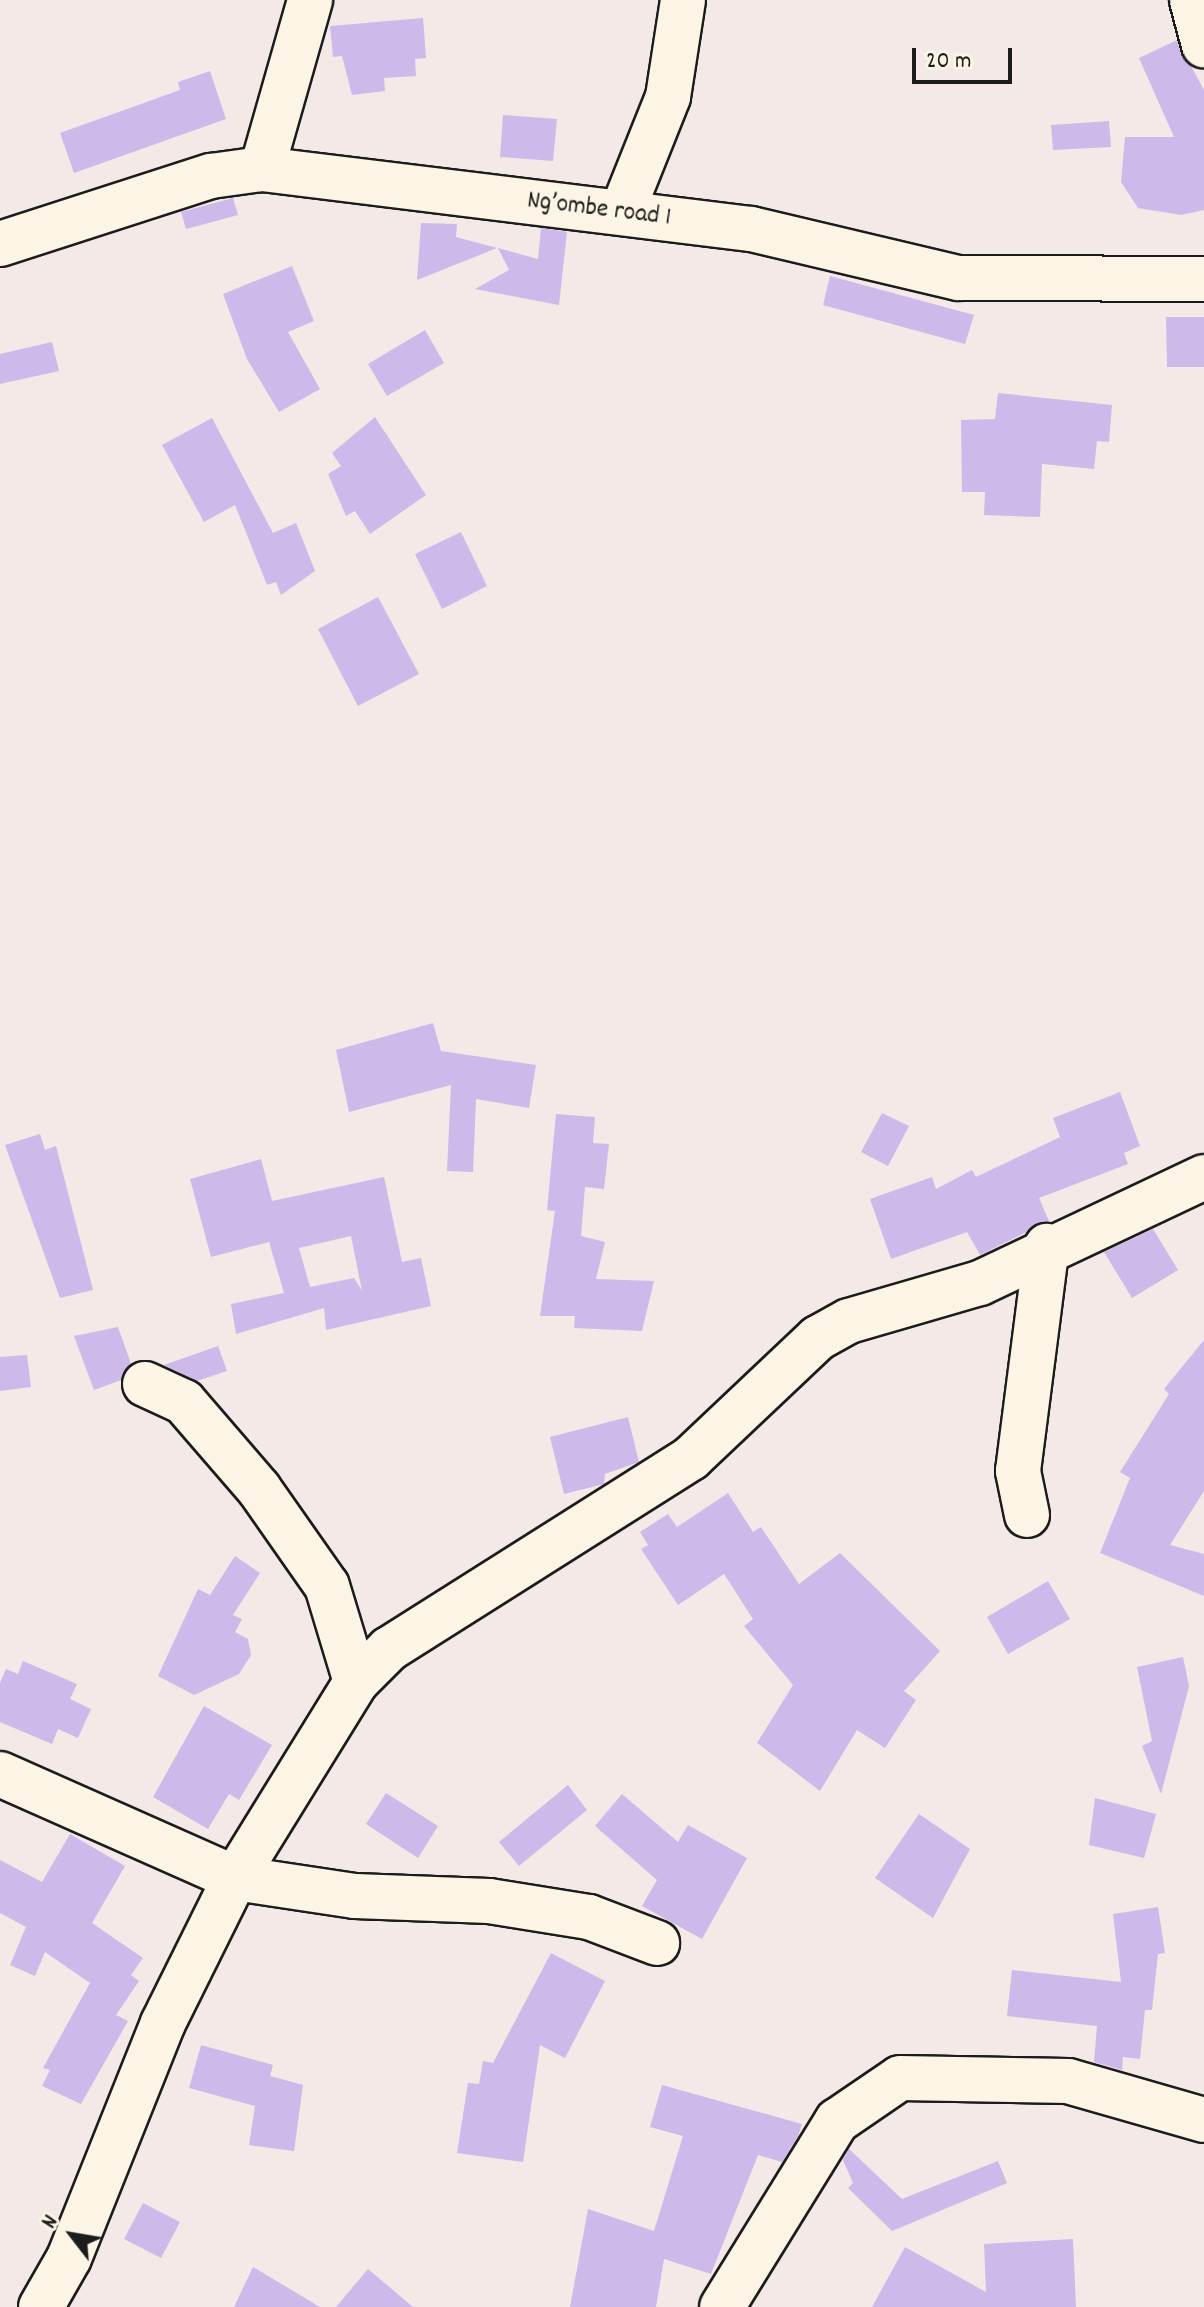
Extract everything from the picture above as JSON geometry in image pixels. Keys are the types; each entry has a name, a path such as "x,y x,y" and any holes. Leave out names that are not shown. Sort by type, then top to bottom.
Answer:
{"street":[{"path":"262,169 310,0"},
{"path":"622,212 668,97 683,0"},
{"path":"1192,0 1204,45"},
{"name":"Ng’ombe road 1","path":"0,244 211,176 262,169 764,232 958,278 1204,279"},
{"path":"41,2307 69,2258 163,2023 235,1878 356,1682 431,1617 552,1552 691,1458 818,1338 849,1321 980,1283 1047,1246 1204,1177"},
{"path":"1027,1515 1018,1471 1047,1246"},
{"path":"145,1384 184,1402 259,1489 327,1586 356,1682"},
{"path":"0,1774 235,1878 355,1896 489,1901 589,1917 657,1943"},
{"path":"722,2307 837,2121 900,2078 1068,2081 1204,2120"}],"building":[{"path":"423,18 426,58 415,59 416,76 384,78 385,91 352,95 342,56 333,57 330,26"},
{"path":"1177,40 1204,90 1204,210 1181,215 1138,208 1121,182 1125,137 1174,137 1139,58"},
{"path":"210,71 226,119 74,173 60,133 180,90 178,82"},
{"path":"503,115 557,119 553,161 500,157"},
{"path":"1109,121 1111,147 1053,150 1051,125"},
{"path":"233,198 238,215 186,229 181,212"},
{"path":"421,223 457,224 456,237 497,248 417,280"},
{"path":"541,228 567,232 559,305 475,289 509,270 498,248 538,259"},
{"path":"292,266 314,321 288,332 320,389 279,412 247,359 223,294"},
{"path":"830,276 974,315 965,344 823,305"},
{"path":"1166,317 1204,317 1204,367 1167,367"},
{"path":"425,330 444,363 387,396 368,364"},
{"path":"52,342 59,371 0,384 0,354"},
{"path":"998,393 1112,405 1109,442 1097,441 1094,469 1042,464 1040,517 984,515 985,492 962,492 961,420 995,419"},
{"path":"375,417 426,495 370,534 355,511 346,516 328,474 341,466 332,453"},
{"path":"212,418 273,533 296,523 315,571 281,595 276,582 267,585 235,505 204,522 162,445"},
{"path":"461,532 487,586 442,609 415,554"},
{"path":"378,597 419,674 358,706 318,629"},
{"path":"433,1023 441,1051 536,1065 529,1108 476,1099 473,1172 447,1171 451,1085 349,1112 336,1050"},
{"path":"1120,1092 1140,1146 1124,1153 1128,1164 1039,1198 1049,1221 980,1255 967,1232 891,1259 870,1199 932,1177 936,1189 972,1170 976,1177 1060,1137 1053,1118"},
{"path":"882,1113 909,1126 888,1166 861,1152"},
{"path":"556,1114 595,1117 593,1143 609,1144 604,1189 585,1187 581,1236 605,1242 596,1279 654,1281 642,1331 574,1328 575,1316 540,1316 555,1211 547,1210"},
{"path":"40,1134 45,1150 56,1146 93,1290 60,1298 5,1145"},
{"path":"261,1159 272,1201 384,1177 402,1262 421,1258 431,1306 326,1330 324,1308 236,1334 231,1304 284,1293 269,1242 211,1257 190,1179","holes":["351,1236 362,1291 354,1278 310,1287 299,1248"]},
{"path":"1153,1229 1178,1270 1132,1298 1104,1252"},
{"path":"118,1327 131,1364 121,1380 94,1390 74,1336"},
{"path":"1204,1340 1204,1491 1170,1545 1204,1554 1204,1596 1100,1553 1130,1478 1120,1472 1169,1394 1164,1389"},
{"path":"218,1346 227,1371 197,1381 164,1365"},
{"path":"27,1355 31,1387 0,1391 0,1357"},
{"path":"628,1417 639,1462 605,1474 604,1484 564,1494 550,1437"},
{"path":"728,1493 753,1532 761,1527 799,1584 840,1553 940,1651 904,1691 916,1700 885,1748 857,1730 820,1791 757,1743 793,1685 744,1626 753,1619 724,1574 678,1605 641,1549 648,1545 640,1532 668,1514 677,1527"},
{"path":"235,1556 260,1573 233,1615 242,1619 235,1632 248,1639 251,1655 239,1674 194,1695 158,1676 198,1589 210,1595"},
{"path":"1048,1581 1070,1619 1008,1654 987,1617"},
{"path":"1183,1657 1189,1686 1161,1794 1142,1746 1152,1741 1137,1667"},
{"path":"23,1661 77,1684 70,1699 91,1709 78,1738 58,1729 52,1744 0,1722 0,1683 6,1669 18,1674"},
{"path":"204,1706 272,1745 239,1800 229,1794 208,1829 153,1797"},
{"path":"568,1785 587,1810 519,1866 499,1842"},
{"path":"386,1793 438,1826 418,1858 366,1824"},
{"path":"622,1794 678,1842 688,1825 747,1858 702,1939 642,1906 657,1880 595,1826"},
{"path":"1095,1798 1156,1814 1144,1858 1089,1845"},
{"path":"919,1814 970,1849 933,1918 875,1878"},
{"path":"70,1834 125,1866 92,1923 143,1958 131,1975 139,1981 116,2015 128,2021 81,2104 42,2086 50,2070 43,2068 90,1983 45,1952 35,1976 10,1965 26,1927 0,1913 0,1860 42,1882"},
{"path":"1158,1907 1165,1953 1158,1954 1152,2010 1145,2010 1140,2059 1123,2057 1122,2070 1094,2062 1097,2026 1007,2016 1012,1970 1121,1982 1113,1914"},
{"path":"551,1953 605,1981 565,2058 540,2045 523,2162 457,2153 468,2083 479,2084 483,2061 493,2063"},
{"path":"201,2045 273,2065 270,2076 303,2085 294,2151 249,2145 255,2106 189,2088"},
{"path":"662,2085 802,2124 782,2162 758,2155 711,2274 664,2259 656,2307 570,2307 588,2209 654,2231 683,2136 650,2127"},
{"path":"849,2149 902,2199 998,2161 1007,2183 892,2231 848,2188 853,2183 843,2160"},
{"path":"143,2203 180,2222 161,2258 124,2239"},
{"path":"1073,2239 1076,2307 872,2307 905,2247 986,2292 984,2244"},
{"path":"253,2267 320,2307 234,2307"},
{"path":"368,2269 413,2307 336,2307"}]}
